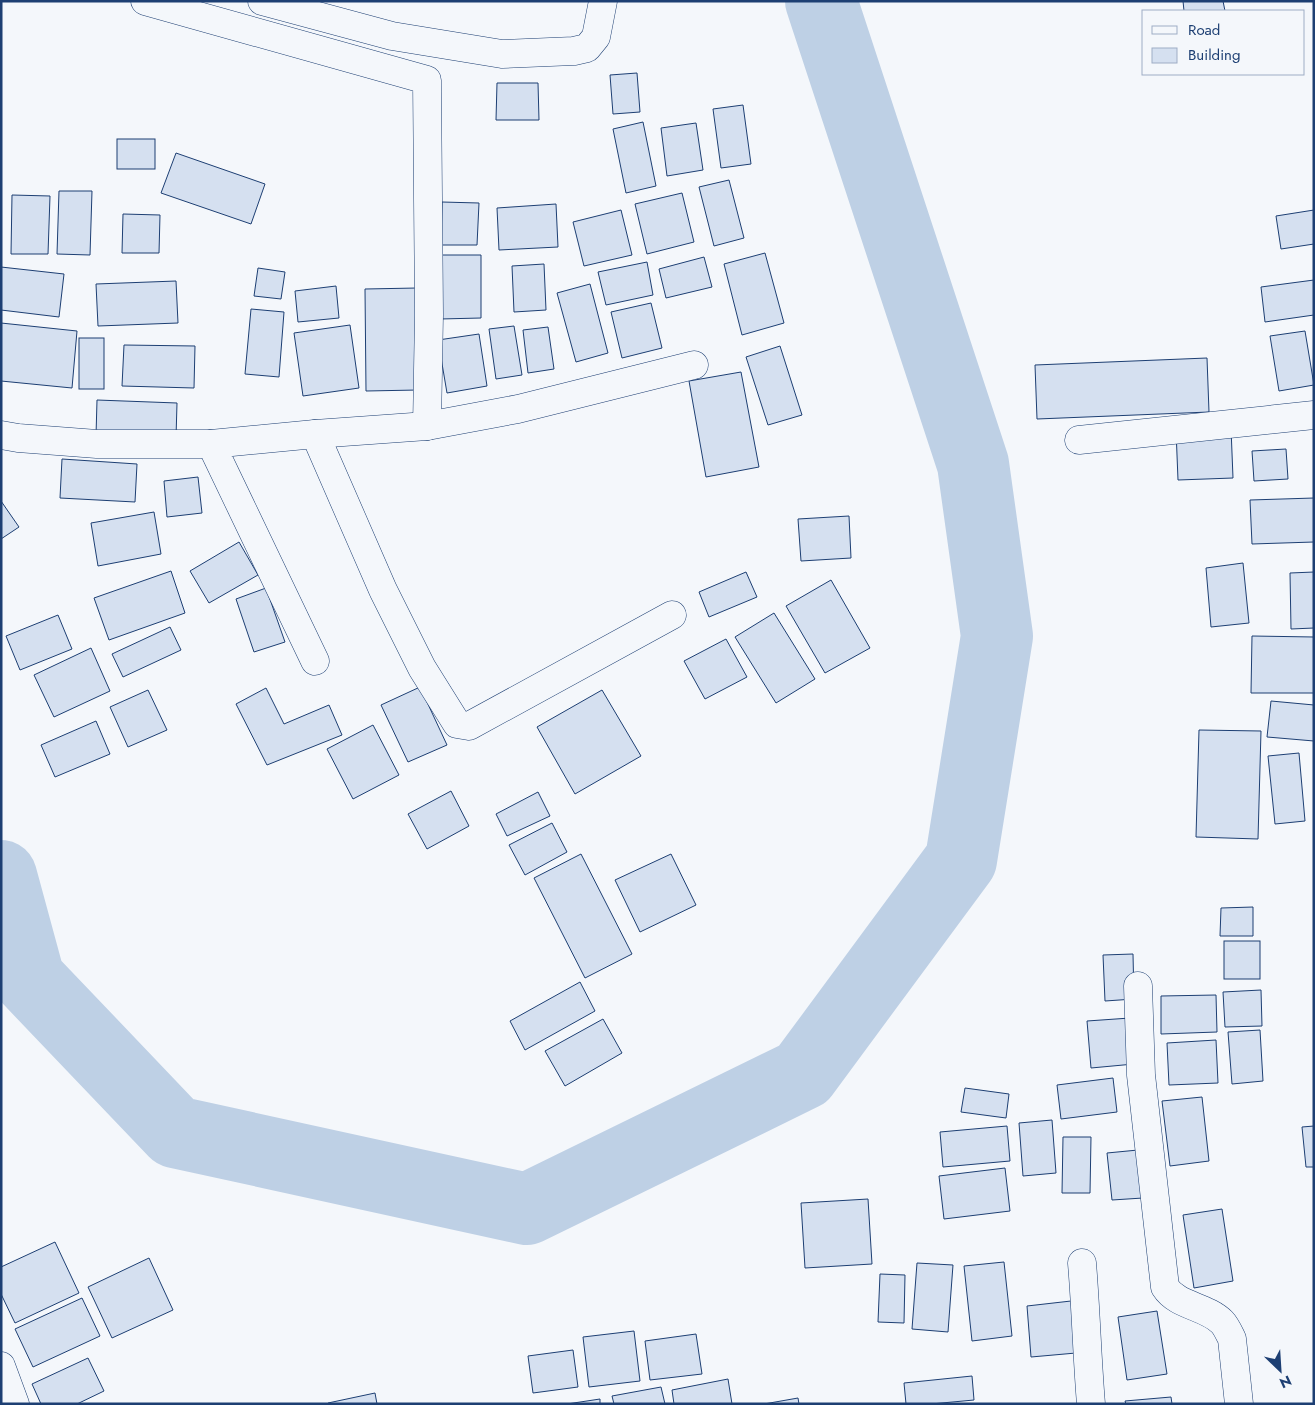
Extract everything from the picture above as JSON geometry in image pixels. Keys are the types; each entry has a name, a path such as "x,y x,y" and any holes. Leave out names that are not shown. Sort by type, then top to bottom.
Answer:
{"street":[{"path":"145,1 426,80 429,315 427,426"},
{"path":"262,1 392,36 502,54 574,51 587,48 596,37 603,1"},
{"path":"1,435 97,444 211,444 427,426 518,409 694,365"},
{"path":"1079,440 1314,415"},
{"path":"315,434 383,590 422,668 456,724 469,726 672,615"},
{"path":"211,444 315,660"},
{"path":"1138,986 1141,1075 1165,1287 1182,1301 1207,1312 1221,1321 1228,1330 1232,1339 1239,1404"},
{"path":"1082,1263 1090,1404"},
{"path":"1,1366 15,1404"}],"building":[{"path":"1183,1 1223,1 1225,10 1184,10"},
{"path":"637,73 640,112 613,114 610,75"},
{"path":"497,83 538,83 539,120 496,120"},
{"path":"743,105 751,164 721,168 713,109"},
{"path":"643,122 656,186 626,193 613,129"},
{"path":"696,123 703,170 667,176 661,128"},
{"path":"117,139 155,139 155,169 117,169"},
{"path":"176,153 265,184 251,224 161,193"},
{"path":"729,180 744,238 714,246 699,187"},
{"path":"59,191 92,191 90,255 57,254"},
{"path":"682,193 694,242 647,254 635,204"},
{"path":"12,195 50,196 48,254 11,254"},
{"path":"442,202 479,203 477,245 441,245"},
{"path":"556,204 558,247 499,250 497,208"},
{"path":"621,210 632,255 584,266 573,222"},
{"path":"1314,210 1314,244 1281,249 1276,216"},
{"path":"123,214 160,215 159,253 122,253"},
{"path":"765,253 784,323 742,335 724,264"},
{"path":"440,255 481,255 481,318 440,319"},
{"path":"704,257 712,287 666,298 659,269"},
{"path":"647,262 653,295 606,305 598,272"},
{"path":"544,264 546,310 514,312 512,266"},
{"path":"1,267 64,274 59,317 1,310"},
{"path":"258,268 285,272 281,299 254,296"},
{"path":"1314,280 1314,315 1265,322 1261,287"},
{"path":"176,281 178,323 98,326 96,284"},
{"path":"590,284 608,353 576,362 557,293"},
{"path":"336,286 339,318 298,322 295,291"},
{"path":"417,288 418,390 366,391 365,289"},
{"path":"651,303 662,348 622,358 611,312"},
{"path":"251,309 284,312 279,377 245,374"},
{"path":"1,323 77,331 72,388 1,381"},
{"path":"350,325 359,388 303,396 294,333"},
{"path":"514,326 522,375 496,379 489,329"},
{"path":"548,327 554,369 528,373 523,330"},
{"path":"1305,331 1314,385 1279,391 1270,336"},
{"path":"479,334 487,386 447,393 438,340"},
{"path":"79,338 104,338 104,389 79,389"},
{"path":"124,345 195,346 194,388 122,386"},
{"path":"780,346 802,415 768,425 746,357"},
{"path":"1207,358 1209,412 1037,419 1035,365"},
{"path":"741,372 759,467 706,477 689,381"},
{"path":"97,400 177,403 176,438 96,436"},
{"path":"1231,428 1233,478 1178,480 1176,430"},
{"path":"1286,449 1288,479 1254,481 1252,451"},
{"path":"62,459 137,464 135,502 60,498"},
{"path":"198,477 202,513 167,517 164,481"},
{"path":"1314,498 1314,542 1252,544 1250,500"},
{"path":"1,501 19,527 1,539"},
{"path":"154,512 161,554 98,566 91,523"},
{"path":"849,516 851,558 801,561 798,519"},
{"path":"239,542 258,575 209,603 190,571"},
{"path":"1243,563 1249,623 1211,627 1206,568"},
{"path":"171,571 185,613 109,640 94,598"},
{"path":"746,572 757,597 709,617 699,592"},
{"path":"1314,572 1314,628 1291,629 1290,573"},
{"path":"831,580 870,648 825,673 786,606"},
{"path":"266,588 285,642 254,652 236,599"},
{"path":"774,613 815,679 776,703 735,637"},
{"path":"58,615 72,649 20,670 6,636"},
{"path":"170,627 181,650 123,677 112,654"},
{"path":"1252,636 1314,637 1314,693 1251,693"},
{"path":"726,639 747,677 705,699 684,661"},
{"path":"91,648 110,691 54,717 34,675"},
{"path":"420,687 447,745 408,762 381,705"},
{"path":"266,688 284,724 329,705 342,735 267,765 236,704"},
{"path":"148,690 167,730 128,747 110,707"},
{"path":"602,690 641,756 575,794 537,727"},
{"path":"1271,701 1314,705 1314,741 1267,737"},
{"path":"96,721 110,754 55,777 41,745"},
{"path":"373,725 399,775 353,799 327,749"},
{"path":"1199,730 1261,731 1258,839 1196,837"},
{"path":"1299,753 1305,821 1275,824 1268,756"},
{"path":"451,791 469,826 427,849 408,814"},
{"path":"538,792 550,816 507,836 496,814"},
{"path":"552,823 567,852 525,875 509,845"},
{"path":"581,854 632,954 585,978 534,878"},
{"path":"671,854 696,905 640,932 615,880"},
{"path":"1253,907 1253,936 1220,936 1221,908"},
{"path":"1224,941 1260,941 1260,979 1224,979"},
{"path":"1133,954 1134,999 1105,1001 1103,955"},
{"path":"580,982 595,1011 525,1050 510,1021"},
{"path":"1261,990 1262,1026 1225,1027 1223,992"},
{"path":"1216,995 1217,1032 1161,1034 1161,996"},
{"path":"1130,1018 1134,1064 1091,1068 1087,1021"},
{"path":"603,1019 622,1053 565,1086 545,1051"},
{"path":"1260,1030 1263,1081 1232,1084 1228,1032"},
{"path":"1216,1040 1218,1083 1169,1085 1167,1043"},
{"path":"1113,1078 1117,1112 1061,1119 1057,1085"},
{"path":"965,1088 1009,1094 1006,1118 961,1112"},
{"path":"1202,1097 1209,1161 1170,1166 1162,1101"},
{"path":"1052,1120 1056,1173 1023,1176 1019,1123"},
{"path":"1007,1126 1010,1161 943,1167 940,1132"},
{"path":"1314,1126 1314,1167 1306,1167 1302,1127"},
{"path":"1063,1137 1091,1137 1090,1193 1062,1193"},
{"path":"1138,1150 1143,1198 1112,1200 1107,1153"},
{"path":"1005,1168 1010,1211 944,1219 939,1176"},
{"path":"868,1199 872,1264 805,1268 801,1203"},
{"path":"1222,1209 1233,1281 1194,1288 1183,1215"},
{"path":"55,1242 79,1293 15,1323 1,1294 1,1267"},
{"path":"149,1258 173,1310 112,1338 88,1287"},
{"path":"1004,1262 1012,1336 972,1341 964,1266"},
{"path":"917,1263 953,1265 948,1332 912,1329"},
{"path":"880,1274 905,1275 904,1323 878,1322"},
{"path":"82,1298 100,1336 33,1367 15,1329"},
{"path":"1071,1301 1076,1353 1031,1357 1027,1306"},
{"path":"1157,1311 1167,1374 1127,1380 1118,1317"},
{"path":"634,1331 640,1381 589,1387 583,1337"},
{"path":"696,1334 702,1374 650,1380 645,1341"},
{"path":"573,1350 578,1387 533,1393 528,1356"},
{"path":"88,1358 104,1391 77,1404 41,1404 32,1384"},
{"path":"972,1376 974,1400 906,1404 904,1383"},
{"path":"728,1379 732,1404 674,1404 672,1390"},
{"path":"661,1387 665,1404 614,1404 612,1396"},
{"path":"375,1393 377,1404 328,1404 328,1403"},
{"path":"1171,1397 1172,1404 1126,1404 1125,1401"},
{"path":"798,1398 799,1404 764,1404"},
{"path":"600,1399 600,1404 567,1404"}],"waterway":[{"path":"1,876 29,979 175,1132 527,1209 803,1074 961,860 997,636 973,464 821,1"}]}
